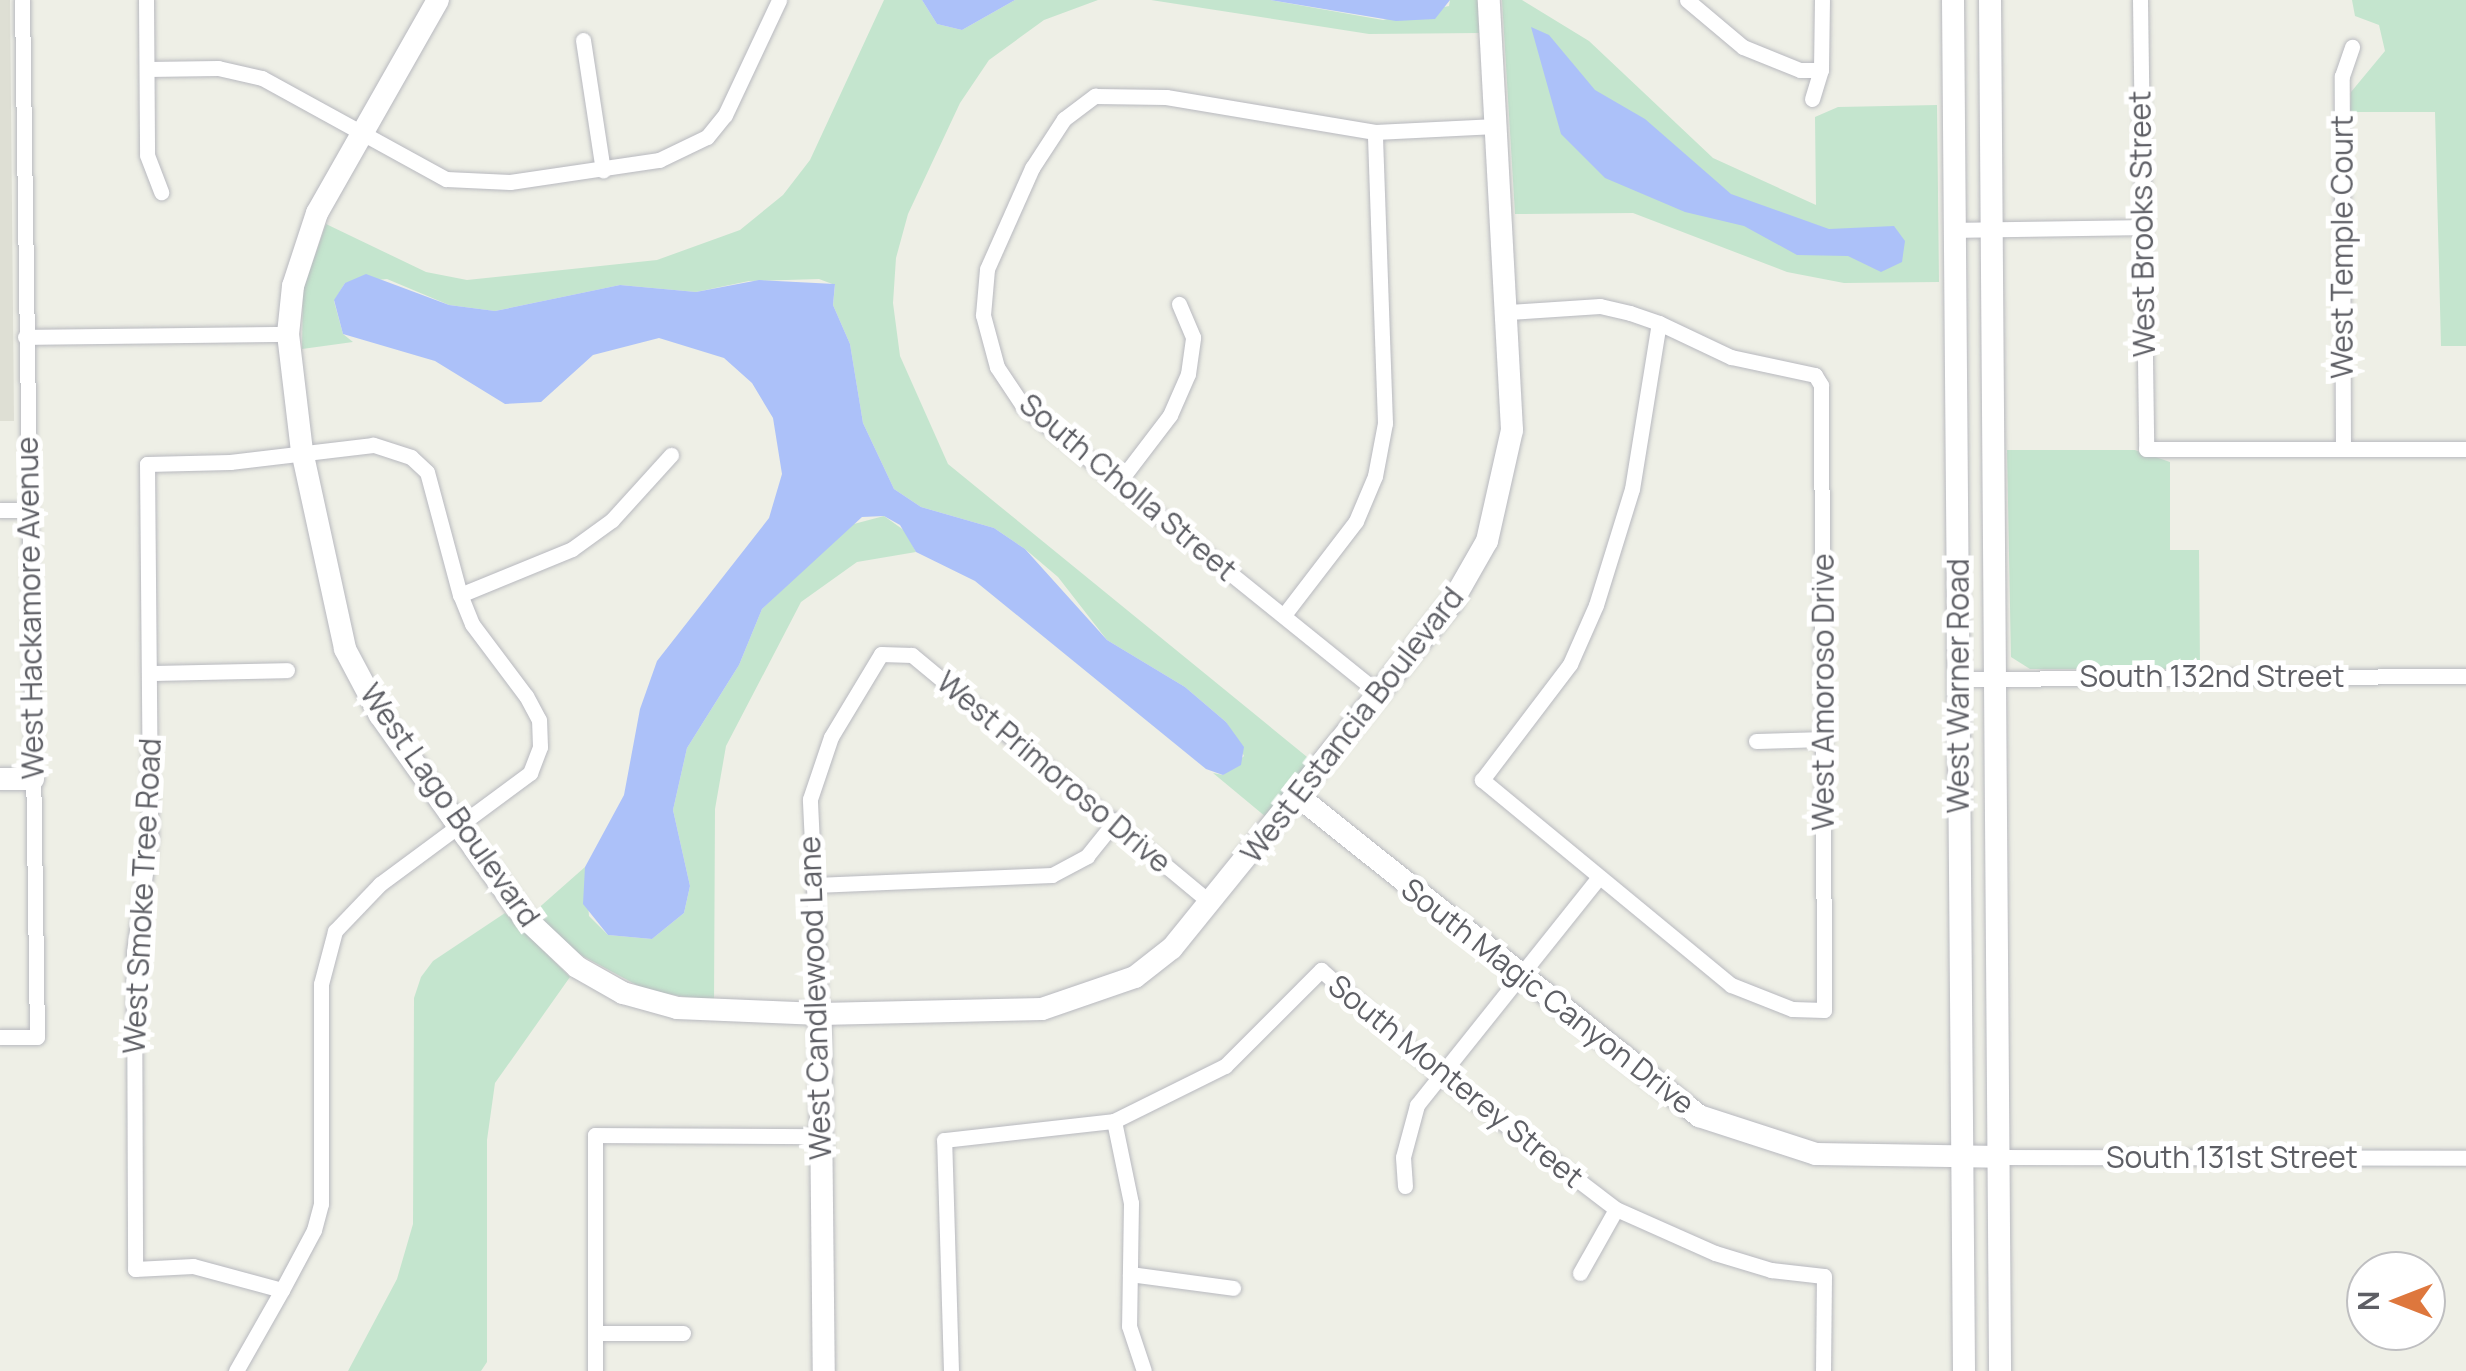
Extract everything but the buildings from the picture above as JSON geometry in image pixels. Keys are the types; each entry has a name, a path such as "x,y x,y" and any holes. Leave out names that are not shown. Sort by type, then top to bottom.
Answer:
{"street":[{"name":"West Hackamore Avenue","path":"0,1038 37,1037 22,0"},
{"path":"146,0 147,155 161,192"},
{"name":"West Lago Boulevard","path":"438,0 304,243 288,334 302,451 344,649 380,714 523,916 599,981 677,1008 820,1014"},
{"path":"147,69 238,70 464,182 602,170 659,160 707,137 726,115 779,0"},
{"name":"West Estancia Boulevard","path":"820,1014 1016,1012 1066,1004 1136,977 1172,948 1381,695 1450,604 1487,541 1512,430 1509,312 1490,0"},
{"path":"1687,0 1743,47 1800,70 1821,70"},
{"path":"1812,99 1821,70 1822,0"},
{"name":"West Warner Road","path":"1953,0 1964,1371"},
{"name":"West Warner Road","path":"1990,0 2000,1371"},
{"name":"West Brooks Street","path":"2140,0 2146,449 2343,449"},
{"path":"583,40 602,170"},
{"name":"West Temple Court","path":"2343,449 2342,94 2352,47"},
{"name":"South Cholla Street","path":"1375,132 1130,92 1094,96 1064,119 1012,205 988,269 983,315 997,366 1023,406 1381,695"},
{"path":"1284,615 1356,521 1375,476 1385,423 1375,132 1496,126"},
{"path":"1955,230 2142,228"},
{"path":"1119,482 1170,415 1188,374 1192,337 1179,304"},
{"path":"1405,1186 1403,1157 1417,1105 1438,1073 1598,878 1482,780 1570,664 1596,605 1632,489 1660,323 1600,306 1509,312"},
{"name":"West Amoroso Drive","path":"1598,878 1731,984 1792,1009 1824,1010 1820,385 1815,375 1731,357 1660,323"},
{"path":"25,337 288,334"},
{"path":"236,1371 282,1290 321,1204 321,984 335,931 353,906 530,773 540,747 539,720 526,696 472,624 460,594 434,486 419,465 373,445 302,451"},
{"path":"2343,449 2466,449"},
{"name":"West Smoke Tree Road","path":"282,1290 193,1266 135,1268 134,952 150,838 147,464 302,451"},
{"path":"460,594 572,549 612,520 672,454"},
{"path":"0,510 28,510"},
{"name":"West Primoroso Drive","path":"892,651 912,655 1116,820 1210,902"},
{"name":"West Candlewood Lane","path":"824,1371 820,1014 810,799 819,763 870,668 881,654 892,651"},
{"path":"149,673 286,670"},
{"name":"South 132nd Street","path":"1958,679 2466,676"},
{"path":"1756,741 1825,739"},
{"path":"0,779 33,779"},
{"name":"South Magic Canyon Drive","path":"1298,797 1669,1096 1736,1133 1816,1154 1999,1157"},
{"path":"815,884 1052,875 1087,856 1116,820"},
{"name":"South Monterey Street","path":"951,1371 944,1140 1114,1121 1225,1066 1321,970 1438,1073 1616,1209 1715,1253 1771,1270 1824,1276 1823,1371"},
{"path":"1114,1121 1132,1203 1129,1326 1144,1371"},
{"path":"595,1371 594,1135 820,1136"},
{"name":"South 131st Street","path":"1999,1157 2466,1158"},
{"path":"1580,1273 1616,1209"},
{"path":"1130,1274 1233,1288"},
{"path":"594,1333 683,1333"}],"shaded area":[{"path":"0,0 10,0 14,421 0,421"}],"green space":[{"path":"884,0 922,0 937,24 962,30 1015,0 1098,0 1044,20 989,60 960,103 908,214 896,258 893,303 900,356 948,464 1312,761 1266,817 1213,773 1223,775 1244,756 1226,722 1185,687 1107,640 1058,577 1025,549 994,528 921,507 894,489 863,423 850,344 833,305 835,285 819,279 749,281 696,292 620,285 495,311 449,305 387,279 345,283 334,301 343,334 353,342 302,349 303,290 326,224 426,272 467,280 657,260 740,230 783,195 810,160"},
{"path":"1151,0 1270,0 1383,20 1449,6 1450,0 1478,0 1479,33 1369,34"},
{"path":"1502,0 1522,0 1589,41 1713,158 1816,205 1815,117 1838,107 1937,105 1939,282 1844,283 1787,272 1633,213 1515,214"},
{"path":"2352,0 2466,0 2466,346 2441,346 2435,112 2350,112 2351,92 2385,51 2379,25 2355,16"},
{"path":"2007,450 2135,450 2170,462 2170,550 2199,550 2200,669 2030,669 2011,657"},
{"path":"884,516 905,531 916,552 857,562 801,602 726,746 715,809 714,1002 646,990 579,954 534,912 585,867 589,916 608,935 652,939 684,913 690,886 673,810 687,748 739,665 762,609 850,525"},
{"path":"505,913 570,977 495,1083 487,1140 487,1362 481,1371 348,1371 397,1279 413,1224 414,998 421,977 433,961"}],"water":[{"path":"922,0 1015,0 962,30 937,24"},
{"path":"1270,0 1450,0 1435,19 1396,21"},
{"path":"1531,27 1549,35 1595,90 1645,119 1731,194 1829,229 1894,226 1905,241 1902,262 1881,272 1848,256 1797,255 1744,226 1685,212 1605,178 1561,134"},
{"path":"366,274 449,305 495,311 620,285 696,292 759,280 835,284 833,305 850,344 863,423 894,489 921,507 994,528 1025,549 1107,640 1185,687 1226,722 1244,747 1241,765 1223,775 1206,769 975,581 916,552 900,525 884,516 862,517 762,609 739,665 687,748 673,810 690,886 684,913 652,939 608,935 583,904 585,867 624,795 640,709 657,661 769,518 782,474 773,418 752,383 724,358 659,338 593,355 541,402 505,404 435,361 343,334 334,300 345,283"}]}
